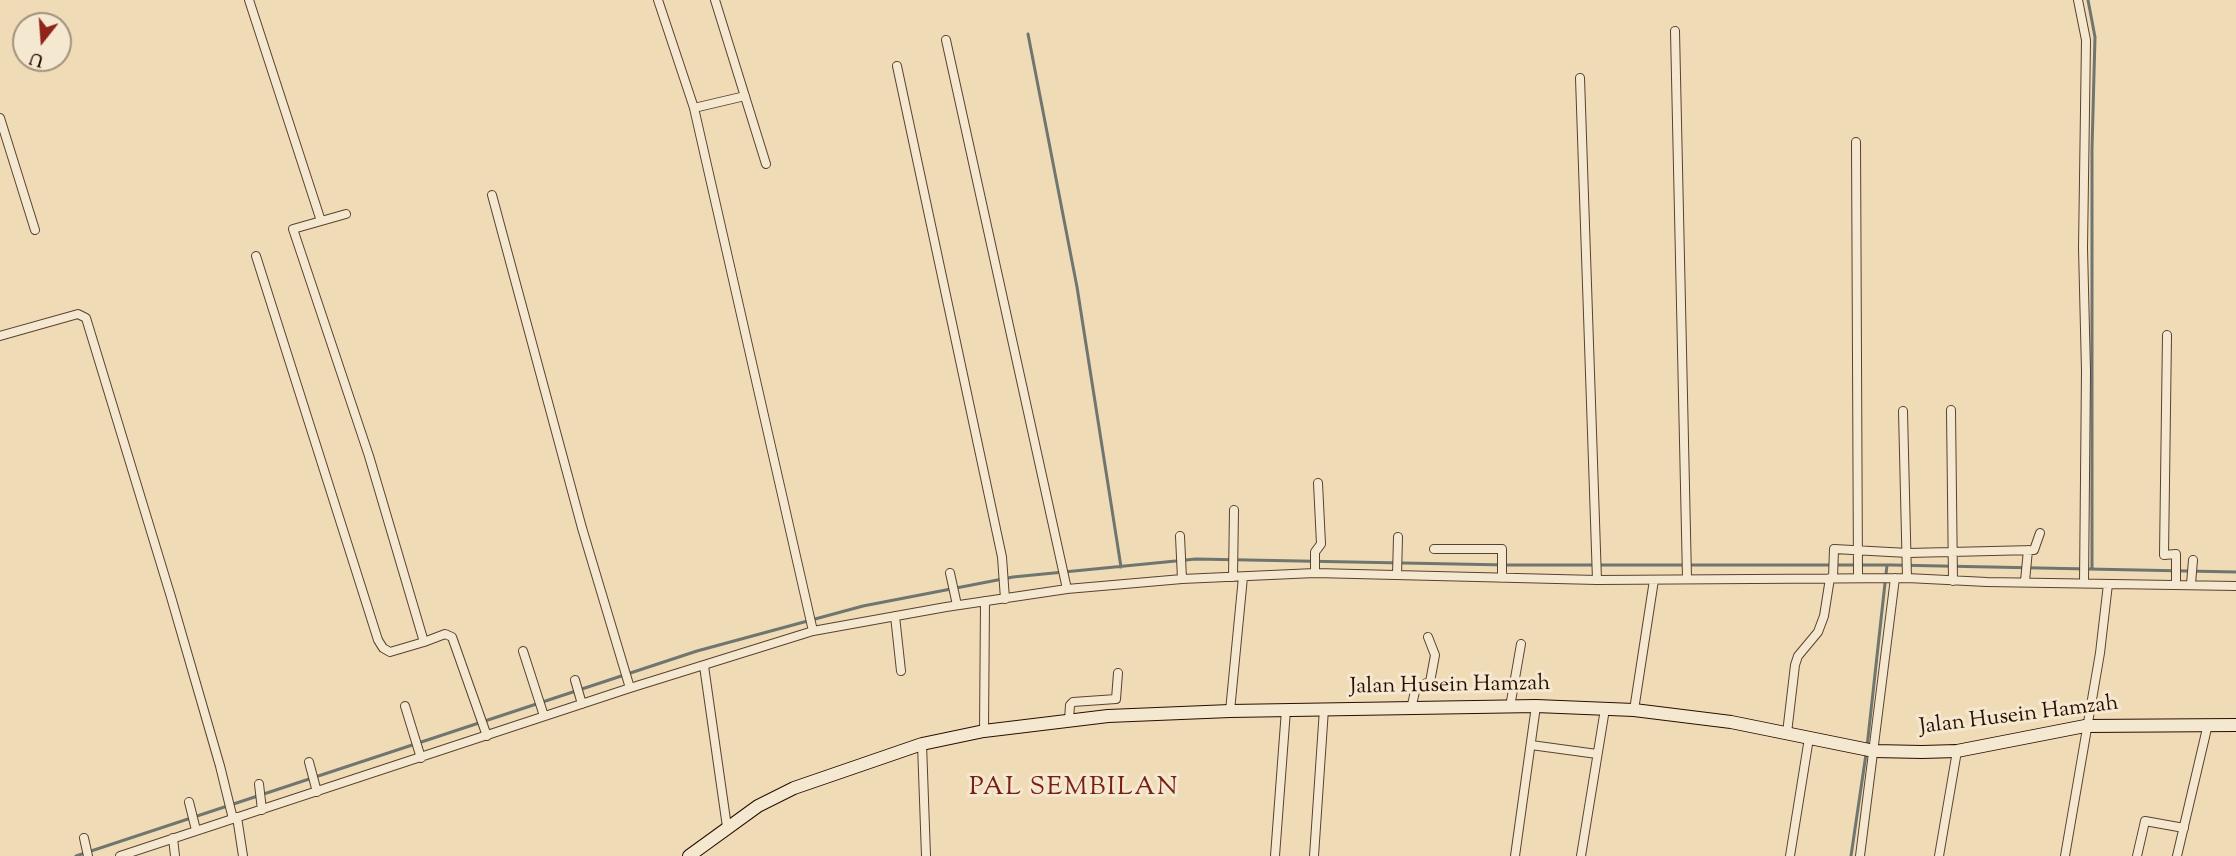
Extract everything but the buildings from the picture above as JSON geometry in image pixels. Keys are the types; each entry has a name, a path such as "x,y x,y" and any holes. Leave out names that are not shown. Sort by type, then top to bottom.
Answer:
{"street":[{"path":"249,0 321,221"},
{"path":"658,0 694,108 813,631"},
{"path":"715,0 766,164"},
{"path":"2078,0 2086,40 2083,248 2085,579"},
{"path":"1675,31 1687,576"},
{"path":"946,40 1067,587"},
{"path":"897,66 1004,572 1005,597"},
{"path":"1580,78 1597,576"},
{"path":"694,108 745,96"},
{"path":"0,118 35,230"},
{"path":"1856,142 1860,552 1858,577"},
{"path":"492,195 582,528 630,688"},
{"path":"346,214 293,229 369,456 424,642"},
{"path":"256,256 378,640 383,648 390,652 450,635 485,732"},
{"path":"0,336 78,314 86,318 171,597 243,856"},
{"path":"2168,335 2164,555 2176,554 2176,584"},
{"path":"1951,410 1953,580"},
{"path":"1904,411 1907,578"},
{"path":"1315,570 1315,552 1321,544 1318,483"},
{"path":"1230,711 1236,575 1233,553 1234,510"},
{"path":"1787,733 1795,665 1798,656 1818,632 1824,616 1832,576 1834,549 1952,556 2028,552 2037,549 2040,533"},
{"path":"1180,536 1181,576"},
{"path":"1397,572 1398,537"},
{"path":"1434,549 1502,549 1501,575"},
{"path":"2025,581 2028,552"},
{"path":"2191,582 2193,562"},
{"path":"120,856 173,838 195,827 316,791 581,700 704,666 813,631 957,604 1067,587 1181,576 1315,570 1597,576 1654,580 1687,576 1832,576 2025,581 2085,579 2108,584 2191,582 2236,586"},
{"path":"950,573 957,604"},
{"path":"1860,856 1869,750 1891,578"},
{"path":"1634,710 1654,580"},
{"path":"2065,856 2085,726 2100,653 2108,584"},
{"path":"984,731 985,601"},
{"path":"895,616 901,670"},
{"path":"1411,709 1416,687 1430,682 1435,655 1428,637"},
{"path":"1510,707 1521,644"},
{"path":"523,651 544,714"},
{"path":"704,666 727,827"},
{"path":"1070,720 1070,705 1073,702 1116,699 1118,673"},
{"path":"575,680 581,700"},
{"path":"405,706 420,755"},
{"path":"1515,856 1536,706"},
{"name":"Jalan Husein Hamzah","path":"689,856 758,806 794,788 922,744 984,731 1070,720 1230,711 1536,706 1679,714 1869,750 1957,751 2085,726 2236,725"},
{"path":"1314,856 1324,709"},
{"path":"1581,856 1605,709"},
{"path":"1275,856 1286,710"},
{"path":"2177,856 2208,724"},
{"path":"1790,856 1809,738"},
{"path":"922,744 926,856"},
{"path":"1531,746 1597,754"},
{"path":"1939,856 1957,751"},
{"path":"309,765 316,791"},
{"path":"260,787 262,808"},
{"path":"189,805 195,827"},
{"path":"2137,856 2145,821 2184,828"},
{"path":"173,838 175,856"},
{"path":"85,841 88,856"}],"waterway":[{"path":"2088,0 2095,37 2092,149 2092,569"},
{"path":"1028,34 1077,287 1121,567"},
{"path":"76,856 697,651 863,606 1013,577 1196,559 1507,565 1892,565 2236,572"},
{"path":"1867,747 1887,565"},
{"path":"1851,856 1866,754"}],"district":[{"name":"PAL SEMBILAN","path":"1074,790"}]}
